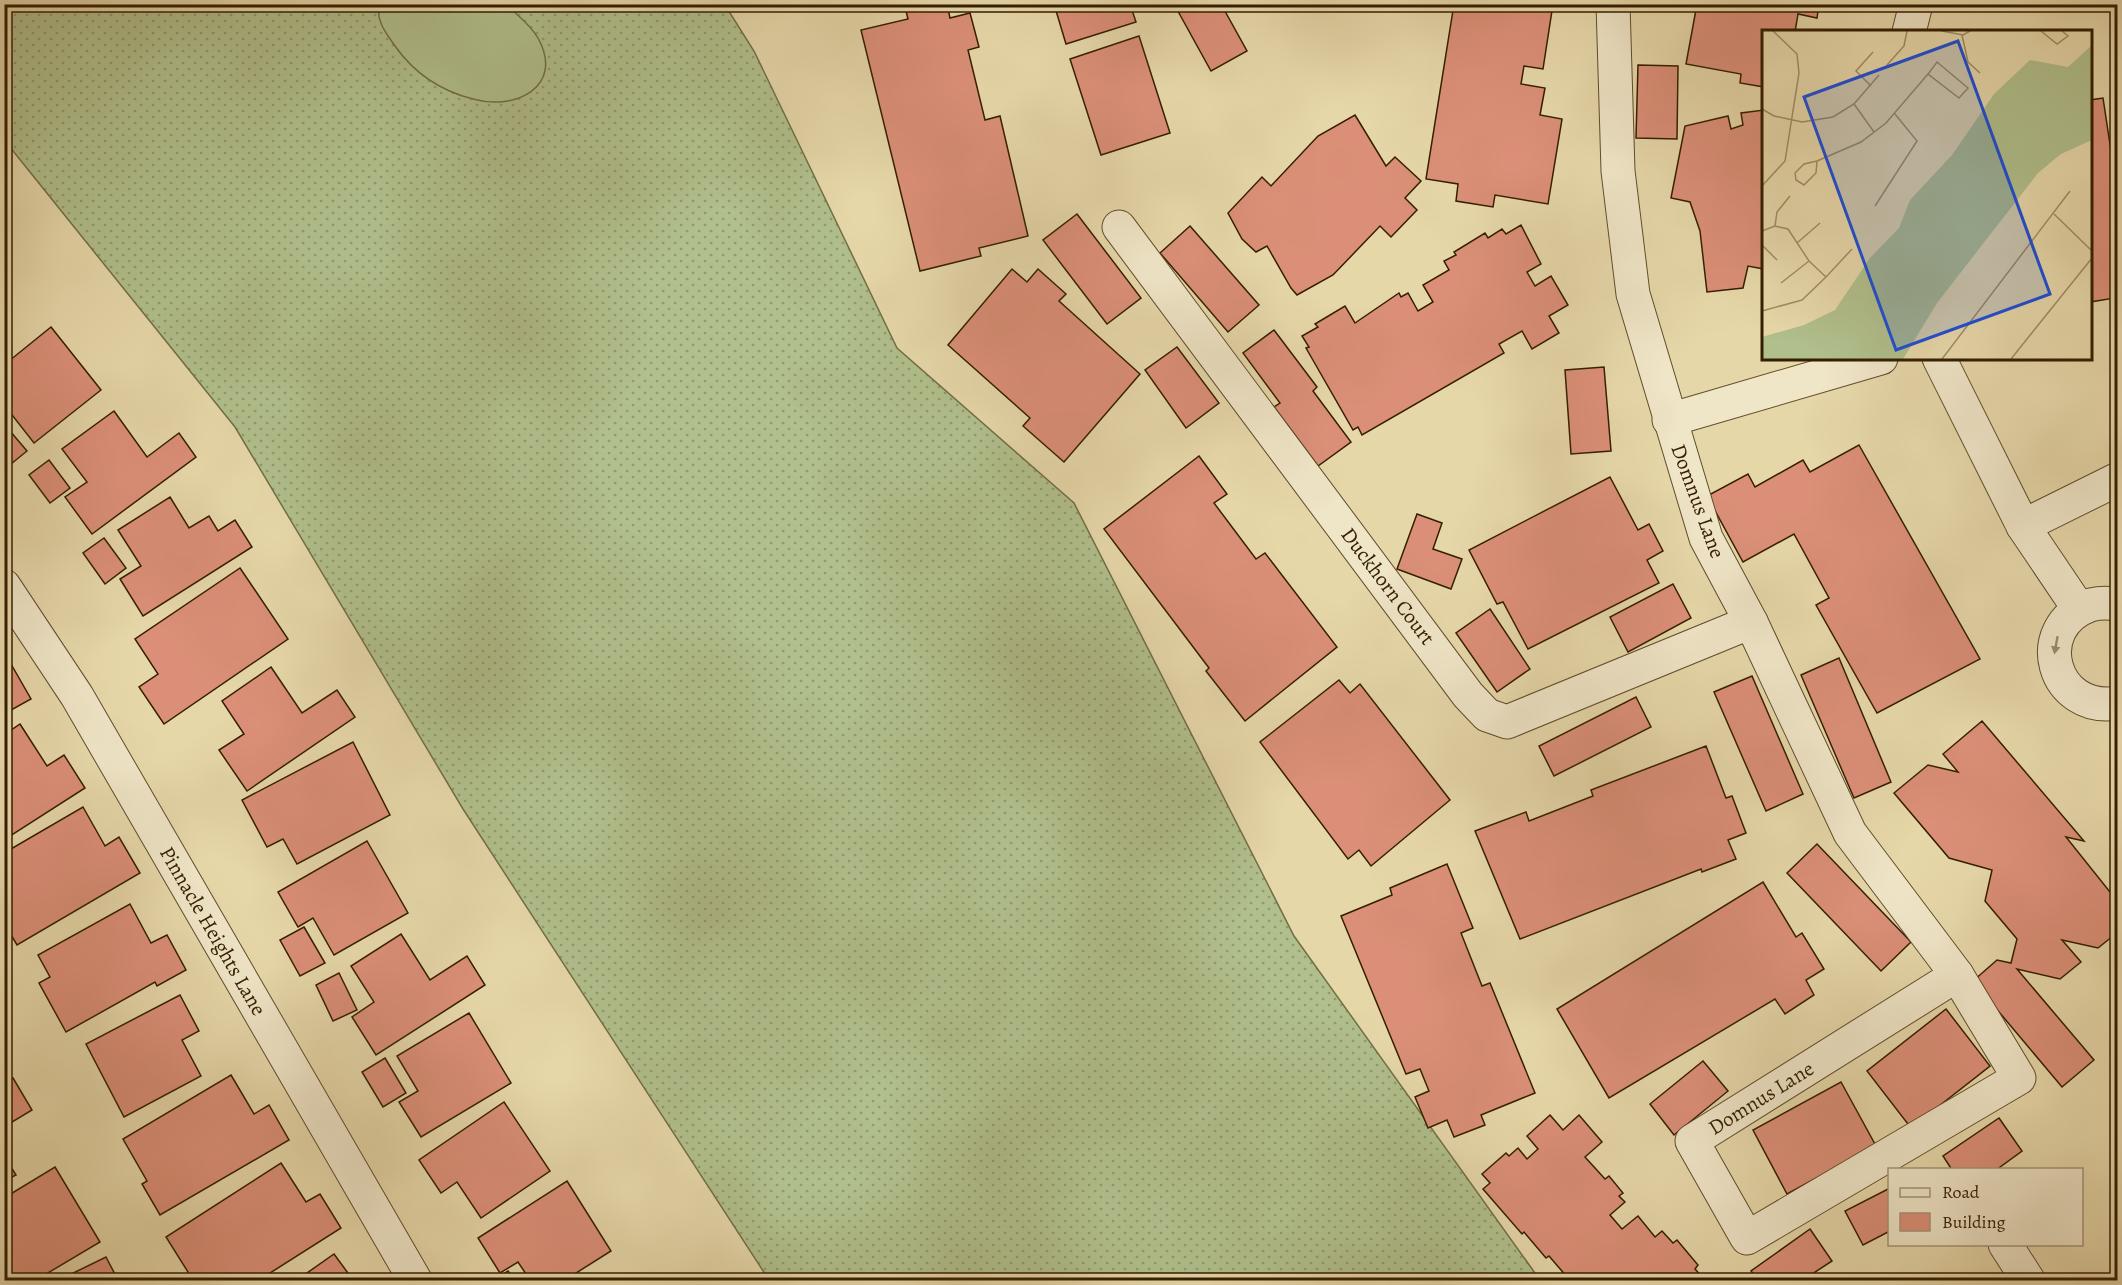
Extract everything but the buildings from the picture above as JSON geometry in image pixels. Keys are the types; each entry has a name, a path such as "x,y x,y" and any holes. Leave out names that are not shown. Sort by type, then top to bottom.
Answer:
{"street":[{"name":"Domnus Lane","path":"1613,4 1618,171 1633,294 1706,538 1751,622 1850,833 1957,975 2019,1078 1747,1238 1692,1141 1957,975"},
{"path":"1910,30 1916,4"},
{"name":"Duckhorn Court","path":"1119,227 1468,695 1487,715 1507,722 1751,622"},
{"path":"1669,420 1874,360"},
{"path":"1940,360 2023,526 2079,609"},
{"path":"2023,526 2118,479"},
{"name":"Pinnacle Heights Lane","path":"4,585 77,696 415,1281"},
{"path":"2118,605 2096,603 2079,609 2058,633 2054,649 2058,673 2071,692 2085,701 2100,705 2118,703"},
{"path":"2007,1246 2028,1281"}],"green space":[{"path":"4,5 725,5 754,51 897,348 1074,503 1294,936 1540,1280 769,1280 463,809 235,427 5,141"},
{"path":"379,5 507,5 528,24 538,38 545,55 545,70 540,82 519,98 489,102 461,96 439,86 420,73 402,56 382,27 378,11"}]}
